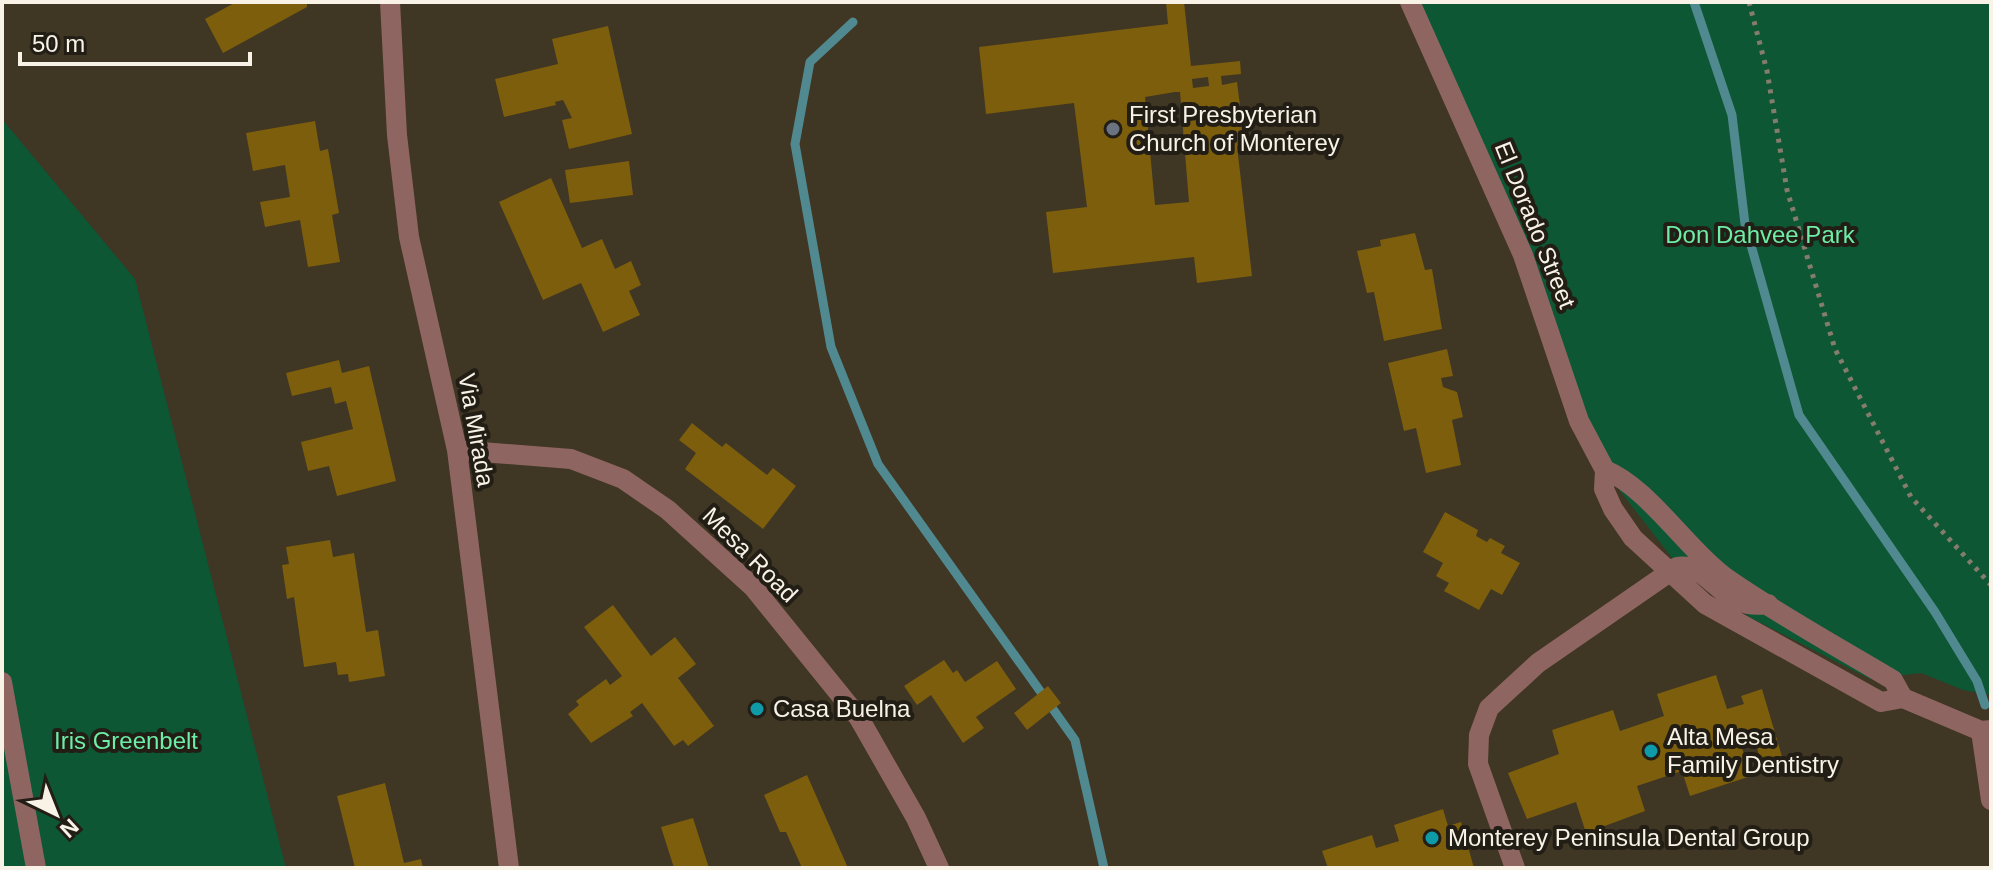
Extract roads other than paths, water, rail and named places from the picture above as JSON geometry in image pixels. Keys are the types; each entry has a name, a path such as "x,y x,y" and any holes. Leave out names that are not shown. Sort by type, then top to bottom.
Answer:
{"street":[{"name":"Via Mirada","path":"390,2 397,135 409,237 457,450 509,868"},
{"name":"El Dorado Street","path":"1410,2 1523,255 1579,421 1605,470 1604,489 1613,509 1633,538 1667,574 1744,629 1881,702 1903,698 1986,730"},
{"name":"Mesa Road","path":"457,450 516,452 571,459 623,479 668,510 753,587 859,718 916,818 939,868"},
{"name":"El Dorado Street","path":"1605,470 1625,478 1691,549 1728,579 1893,680 1903,698"},
{"path":"1515,868 1478,764 1479,735 1489,708 1538,663 1677,567 1691,567 1739,605 1768,604"},
{"path":"2,682 36,868"},
{"path":"1986,730 1991,800"}],"waterway":[{"path":"1694,2 1732,115 1745,224 1799,415 1935,612 1977,681 1985,705"},
{"path":"853,22 810,62 795,144 831,347 878,464 1075,740 1104,868"}],"place":[{"name":"First Presbyterian Church of Monterey","path":"1113,129"},
{"name":"Casa Buelna","path":"757,709"},
{"name":"Alta Mesa Family Dentistry","path":"1651,751"},
{"name":"Monterey Peninsula Dental Group","path":"1432,838"}],"park label":[{"name":"Don Dahvee Park","path":"1760,235"},
{"name":"Iris Greenbelt","path":"126,741"}]}
